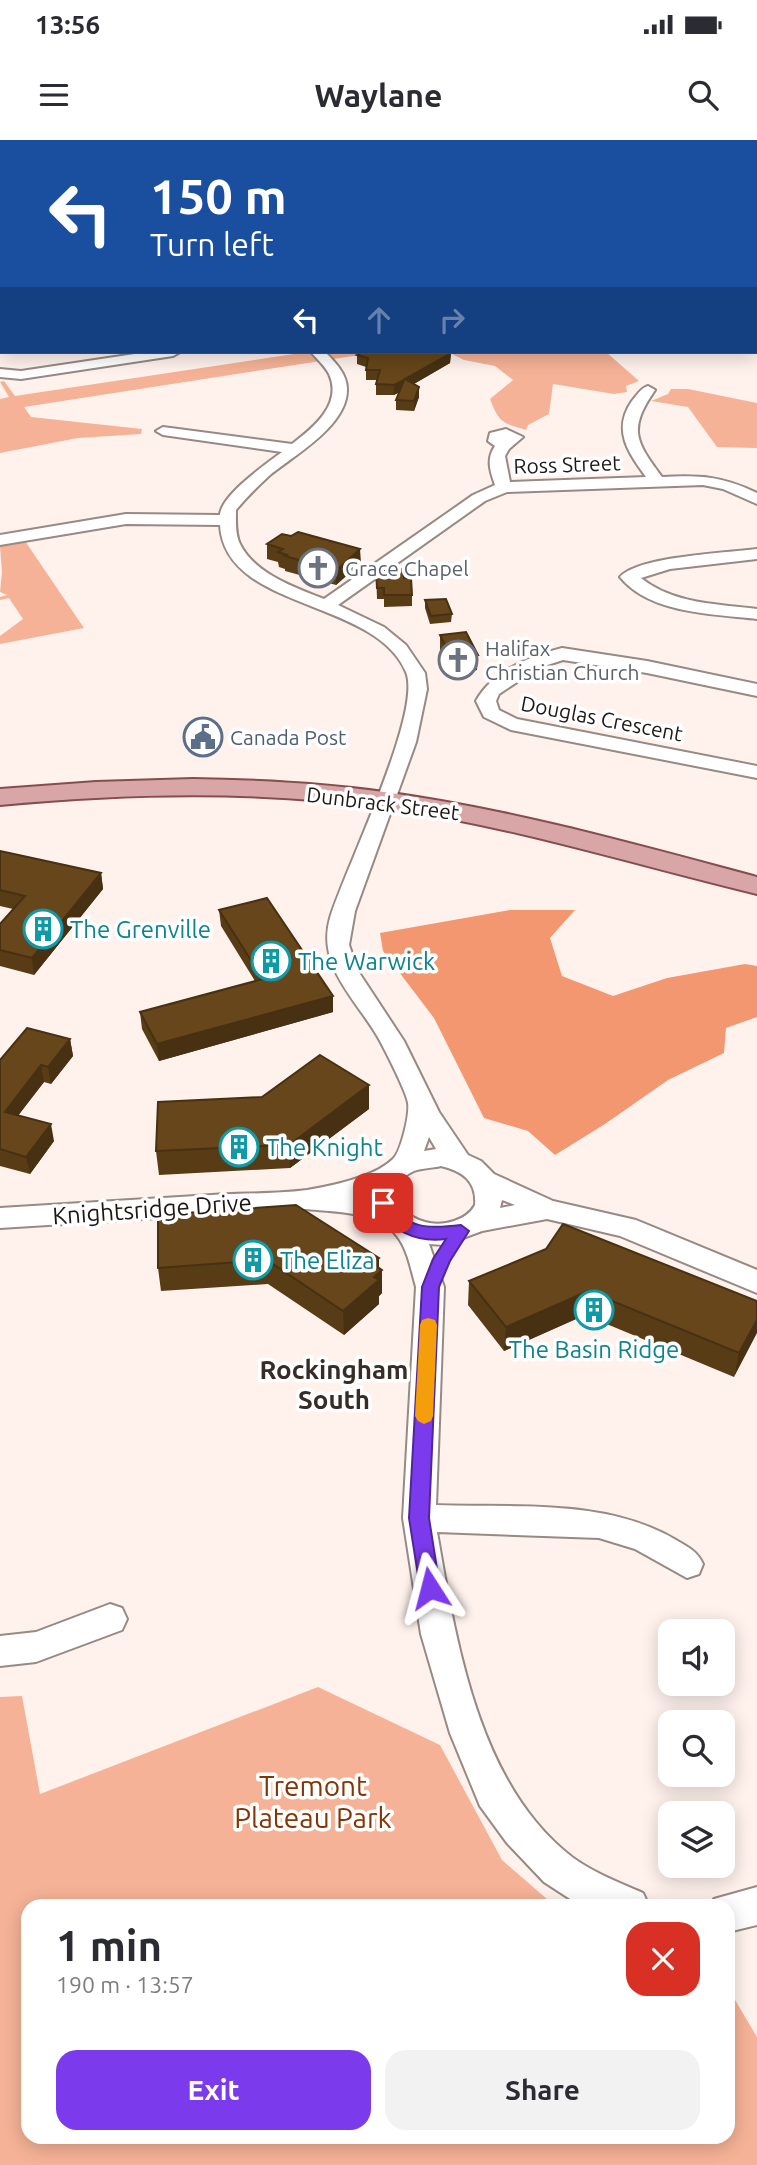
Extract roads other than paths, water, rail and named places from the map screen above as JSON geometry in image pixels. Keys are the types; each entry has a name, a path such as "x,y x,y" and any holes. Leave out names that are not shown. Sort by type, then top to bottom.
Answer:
{"main road":[{"name":"Dunbrack Street","path":"0,779 146,771 239,774 565,817 757,867"},
{"name":"Dunbrack Street","path":"0,797 94,790 239,789 389,794 550,830 757,886"}],"street":[{"path":"0,373 21,375 160,354"},
{"path":"320,354 334,369 341,390 335,411 322,426 240,494 228,510 231,545 248,565 282,587 370,625 406,656 417,675 419,689 389,794 341,921 338,943 344,968 392,1040 421,1103 458,1161"},
{"path":"648,390 631,413 628,425 630,440 657,481"},
{"path":"163,431 294,449"},
{"path":"504,445 498,454 497,471 504,487"},
{"name":"Ross Street","path":"326,605 462,509 504,487 657,481 715,482 757,499"},
{"path":"0,540 127,519 228,520"},
{"path":"757,554 673,565 635,573 629,578 639,587 660,598 757,614"},
{"name":"Douglas Crescent","path":"757,690 647,667 562,654 531,664 491,691 486,701 491,713 512,724 757,772"},
{"path":"421,1103 416,1134 407,1162 386,1180 382,1192 383,1203 422,1258 430,1287 419,1518 438,1634 468,1733 493,1794 520,1830 556,1869 589,1890 612,1899"},
{"path":"407,1162 441,1157 458,1161 479,1173 490,1192 485,1214 468,1227 442,1259 430,1287"},
{"name":"Knightsridge Drive","path":"0,1219 305,1199 386,1180"},
{"path":"485,1181 547,1209 626,1227 757,1282"},
{"name":"Knightsridge Drive","path":"305,1199 345,1203 398,1221"},
{"path":"398,1221 433,1235 547,1209"},
{"path":"419,1518 599,1524 645,1538 687,1564"},
{"path":"0,1651 36,1647 110,1619"},
{"path":"735,1911 757,1906"}],"place":[{"name":"Grace Chapel","path":"318,568"},
{"name":"Halifax Christian Church","path":"458,660"},
{"name":"Canada Post","path":"203,737"},
{"name":"The Grenville","path":"43,929"},
{"name":"The Warwick","path":"271,961"},
{"name":"The Knight","path":"239,1147"},
{"name":"The Eliza","path":"253,1260"},
{"name":"The Basin Ridge","path":"594,1310"}],"district":[{"name":"Rockingham South","path":"334,1384"}],"park label":[{"name":"Tremont Plateau Park","path":"313,1801"}]}
